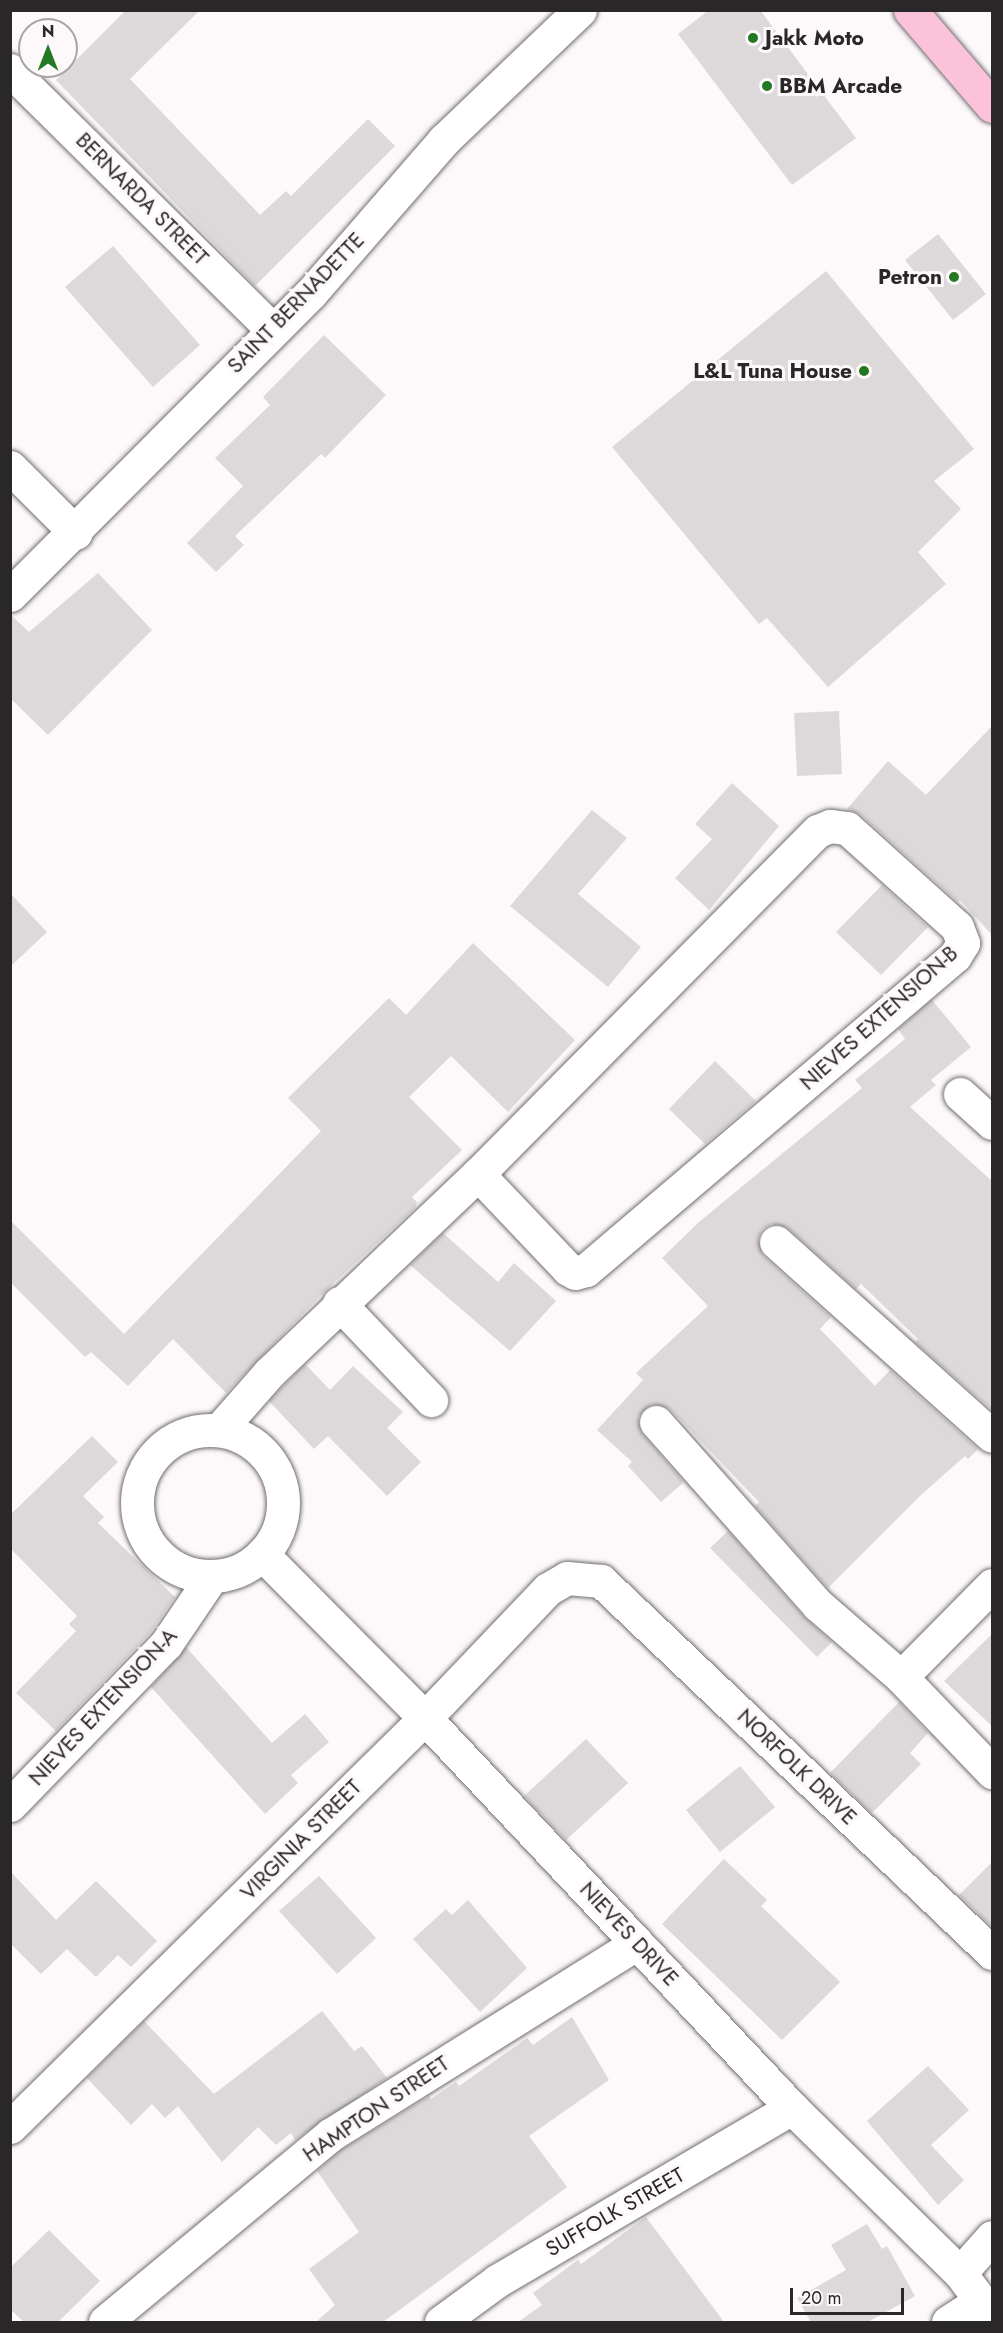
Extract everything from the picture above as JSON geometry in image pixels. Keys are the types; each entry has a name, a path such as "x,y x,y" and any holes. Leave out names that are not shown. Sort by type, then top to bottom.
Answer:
{"highway":[{"path":"910,10 993,106"}],"street":[{"name":"SAINT BERNADETTE","path":"10,595 76,533 272,328 311,292 444,140 580,10"},
{"name":"BERNARDA STREET","path":"10,70 272,328"},
{"path":"10,467 76,533"},
{"name":"NIEVES EXTENSION-B","path":"219,1430 339,1303 478,1174 818,831 830,826 846,828 957,927 963,943 955,956 586,1270 575,1273 568,1269 478,1174"},
{"path":"960,1094 993,1123"},
{"path":"776,1242 993,1436"},
{"path":"339,1303 431,1400"},
{"path":"656,1422 818,1605 901,1677 993,1772"},
{"path":"219,1430 241,1437 260,1450 274,1468 282,1490 282,1513 276,1535 262,1554 239,1569 212,1576 188,1573 166,1562 149,1545 139,1523 136,1499 141,1476 154,1455 172,1440 195,1431 219,1430"},
{"name":"NIEVES DRIVE","path":"262,1554 425,1718 792,2108 960,2273 986,2309"},
{"name":"NIEVES EXTENSION-A","path":"10,1805 166,1644 212,1576"},
{"name":"VIRGINIA STREET","path":"10,2127 425,1718 548,1589 567,1578 601,1581"},
{"name":"NORFOLK DRIVE","path":"601,1581 993,1953"},
{"path":"901,1677 993,1585"},
{"name":"HAMPTON STREET","path":"105,2322 330,2135 637,1943"},
{"name":"SUFFOLK STREET","path":"441,2322 497,2281 792,2108"},
{"path":"960,2273 993,2237"},
{"path":"948,2322 986,2309"}],"building":[{"path":"126,10 200,10 130,79 260,215 286,191 291,196 368,119 395,146 255,286 56,80 58,78 78,78 78,58"},
{"name":"BBM Arcade","path":"709,10 760,10 856,138 792,185 678,34"},
{"path":"938,234 986,294 953,320 905,260"},
{"path":"113,246 200,345 153,387 65,287"},
{"path":"826,271 974,449 934,481 961,509 918,552 946,584 828,687 767,618 759,624 612,447"},
{"path":"324,335 386,395 325,458 321,454 235,536 244,545 216,572 187,543 243,486 215,458 270,405 263,397"},
{"path":"98,573 152,630 48,735 10,698 10,614 29,632"},
{"path":"839,711 842,774 797,776 794,713"},
{"path":"993,725 993,936 960,900 958,902 860,814 847,809 888,761 926,795"},
{"path":"732,783 779,826 709,910 675,878 712,839 695,824"},
{"path":"592,810 627,838 578,894 641,947 608,987 510,906"},
{"path":"882,885 928,927 881,975 836,932"},
{"path":"10,893 47,932 10,967"},
{"path":"473,943 575,1040 508,1112 451,1056 409,1097 462,1150 412,1197 417,1202 415,1208 326,1290 226,1393 173,1339 128,1386 91,1352 85,1357 10,1282 10,1220 124,1334 321,1131 288,1098 389,998 406,1015"},
{"path":"932,1000 971,1047 931,1080 936,1085 910,1107 993,1182 993,1411 915,1342 918,1339 861,1284 856,1289 788,1228 771,1224 762,1229 758,1239 763,1256 831,1317 820,1329 875,1386 890,1370 978,1449 968,1459 965,1456 922,1494 828,1588 755,1506 759,1502 670,1409 652,1404 638,1417 642,1434 684,1482 661,1502 628,1466 632,1462 597,1430 643,1380 636,1373 708,1306 662,1258 699,1222 862,1088 855,1080 905,1039 898,1029"},
{"path":"715,1061 756,1101 705,1144 669,1109"},
{"path":"443,1233 498,1282 514,1263 556,1301 510,1351 410,1265"},
{"path":"305,1364 330,1390 353,1366 403,1412 387,1428 421,1462 387,1496 328,1436 314,1449 269,1401"},
{"path":"92,1436 118,1462 83,1496 104,1517 98,1523 175,1597 151,1632 56,1731 16,1693 76,1631 69,1624 77,1616 10,1548 10,1515"},
{"path":"728,1531 804,1617 832,1642 817,1657 710,1548"},
{"path":"993,1633 993,1727 944,1681"},
{"path":"186,1647 272,1743 305,1714 329,1742 291,1775 298,1783 265,1814 151,1687"},
{"path":"899,1702 928,1733 910,1753 921,1764 872,1813 830,1773"},
{"path":"586,1739 628,1783 566,1840 524,1796"},
{"path":"740,1766 775,1807 720,1852 686,1810"},
{"path":"724,1859 767,1900 761,1906 840,1982 782,2040 662,1924"},
{"path":"993,1861 993,1928 959,1895"},
{"path":"10,1871 56,1920 96,1881 157,1941 131,1967 118,1955 96,1977 67,1949 41,1974 10,1943"},
{"path":"319,1876 376,1938 337,1974 279,1911"},
{"path":"468,1900 527,1968 480,2012 413,1939 446,1909 452,1915"},
{"path":"322,2011 354,2051 362,2046 387,2078 295,2140 291,2133 276,2145 258,2127 222,2162 178,2106 165,2118 152,2104 131,2125 87,2078 144,2021 214,2094"},
{"path":"572,2017 609,2080 529,2136 567,2187 383,2322 316,2322 335,2305 309,2269 359,2232 317,2171 341,2150 429,2096 431,2099 456,2082 459,2086 527,2038 533,2045"},
{"path":"928,2066 969,2110 931,2145 964,2180 938,2205 867,2121"},
{"path":"646,2217 724,2322 518,2322 542,2305 533,2293 578,2260 581,2264"},
{"path":"867,2224 882,2249 887,2246 915,2296 868,2322 811,2322 797,2298 846,2270 831,2245"},
{"path":"49,2230 100,2281 58,2322 24,2322 10,2309 10,2268"}],"place":[{"name":"Jakk Moto","path":"753,38"},
{"name":"BBM Arcade","path":"767,86"},
{"name":"Petron","path":"954,277"},
{"name":"L&L Tuna House","path":"864,371"}]}
